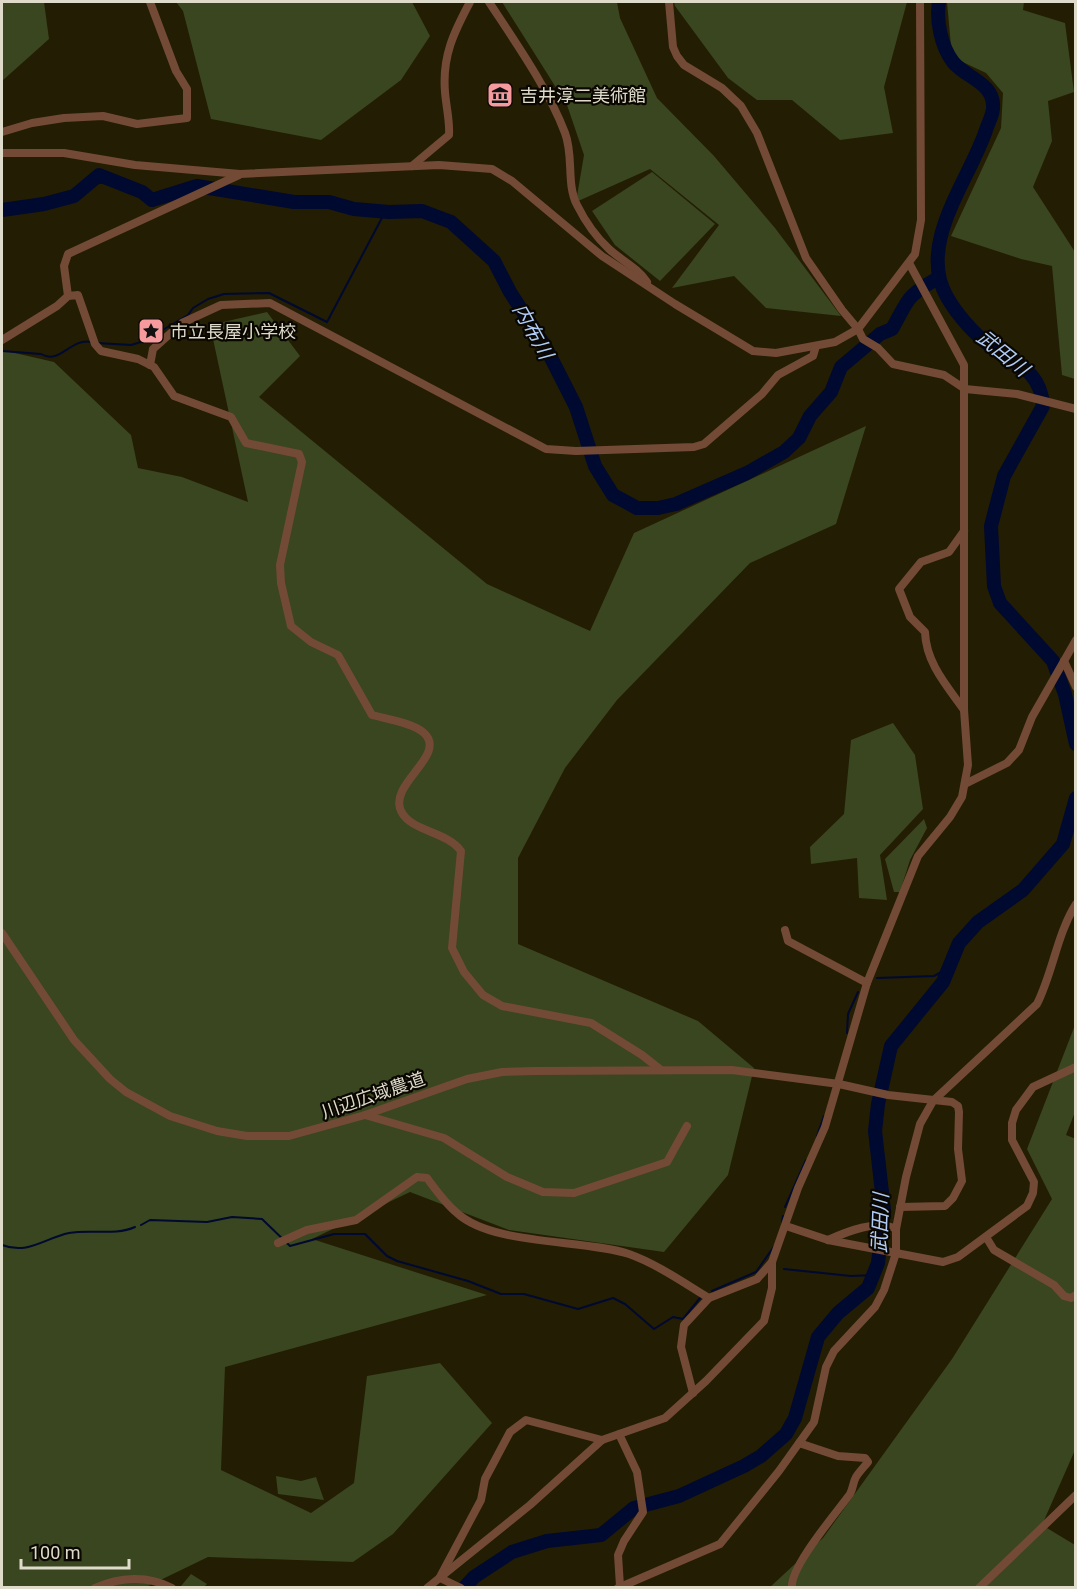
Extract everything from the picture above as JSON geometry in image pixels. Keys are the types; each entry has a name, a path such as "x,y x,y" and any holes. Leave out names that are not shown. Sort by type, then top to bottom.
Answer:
{"street":[{"path":"2,132 32,123 64,118 104,116 137,124 187,118 187,88 176,71 150,2"},
{"path":"411,167 449,135 444,81 447,50 453,32 470,2"},
{"path":"489,2 524,57 566,133 572,161 572,193 576,204 599,239 640,271 648,284"},
{"path":"669,2 673,46 677,56 684,65 722,88 741,106 757,133 806,258 863,339 878,348 893,364 944,375 965,389 999,391 1076,409"},
{"path":"2,153 64,153 135,165 240,174 411,167 492,169 512,181 602,256 648,284 675,304 753,351 777,354 846,338 858,329 911,266 918,247 921,220 920,2"},
{"path":"68,296 64,266 68,254 240,174"},
{"path":"693,1393 681,1347 684,1325 710,1298 757,1279 772,1262 798,1188 825,1127 867,984 918,856 950,817 962,797 965,784 968,765 964,710 964,365 911,266"},
{"path":"2,340 57,306 68,296 78,295 95,344 101,351 138,359 158,370 174,396 231,417 246,443 294,452 302,457 280,565 281,583 291,625 311,642 338,655 372,715 423,732 430,742 430,750 404,787 399,804 402,814 409,820 443,837 461,851 452,942 457,960 464,972 491,1002 526,1012 591,1023 642,1054 661,1070"},
{"path":"150,365 153,349 182,323 221,305 270,303 480,413 526,440 546,449 576,451 694,447 705,444 762,394 778,375 813,356 816,346"},
{"path":"964,531 949,552 921,562 898,589 910,617 926,632 926,644 933,666 964,710"},
{"path":"965,784 1006,763 1019,750 1032,717 1076,640"},
{"path":"1062,664 1076,687"},
{"path":"619,1434 637,1472 643,1512 624,1541 618,1555 619,1587 720,1544 814,1422 826,1367 841,1342 875,1307 884,1290 892,1252 893,1227 900,1207 913,1143 933,1101 1037,1004 1044,990 1066,922 1076,904"},
{"path":"784,930 788,941 867,984"},
{"name":"川辺広域農道","path":"2,933 86,1054 126,1092 170,1116 217,1131 271,1137 310,1132 467,1079 492,1073 732,1070 839,1084 888,1095 933,1101 947,1100 959,1109 961,1186 945,1206 900,1207"},
{"path":"786,1226 828,1240 943,1262 958,1257 1021,1213 1034,1193 1034,1182 1012,1140 1012,1123 1019,1103 1033,1087 1076,1067"},
{"path":"366,1114 444,1138 524,1186 559,1194 590,1189 626,1174 667,1162 687,1126"},
{"path":"278,1243 324,1225 356,1220 417,1178 427,1178 458,1214 469,1221 541,1241 629,1254 710,1298"},
{"path":"828,1240 849,1230 893,1227"},
{"path":"986,1237 994,1250 1054,1285 1064,1296 1071,1298 1076,1295"},
{"path":"427,1587 530,1505 602,1440 664,1418 693,1393 764,1321 772,1288 772,1262"},
{"path":"440,1578 481,1500 485,1479 510,1432 526,1419 602,1440"},
{"path":"792,1587 791,1577 797,1566 850,1494 855,1478 868,1462 865,1458 838,1456 799,1443"},
{"path":"979,1587 1076,1495"},
{"path":"440,1578 459,1586"},
{"path":"95,1587 109,1582 139,1579 157,1580 172,1587"}],"green space":[{"path":"2,2 44,2 49,39 2,81"},
{"path":"176,2 412,2 430,36 401,80 321,140 211,119 183,11"},
{"path":"502,2 617,2 620,18 657,98 714,156 775,228 841,316 766,308 734,276 672,288 719,225 650,169 576,202 584,155 567,105"},
{"path":"674,2 907,2 884,87 893,133 840,140 792,100 757,100 728,78"},
{"path":"947,2 1024,2 1023,10 1065,23 1074,92 1048,101 1052,141 1033,187 1075,252 1075,379 1062,375 1052,266 1021,259 951,236 1001,128 1003,93 986,73 952,57"},
{"path":"652,172 715,224 660,281 615,245 592,211"},
{"path":"267,312 300,356 259,397 487,584 590,631 634,533 866,426 836,524 750,563 617,700 565,768 518,858 518,944 698,1021 754,1068 728,1175 664,1252 509,1230 410,1192 312,1239 487,1295 225,1367 221,1470 311,1513 354,1483 367,1376 440,1363 492,1423 393,1534 353,1562 208,1557 146,1587 2,1588 2,350 54,362 131,435 138,468 182,477 248,502 210,325"},
{"path":"893,723 915,755 923,809 880,855 887,900 859,898 857,858 811,864 810,847 844,814 851,740"},
{"path":"924,819 927,828 910,860 900,892 894,892 885,859"},
{"path":"1075,1025 1075,1112 1066,1135 1076,1139 1075,1450 1042,1525 1075,1545 1075,1587 769,1588 823,1538 952,1359 1052,1199 1027,1149"},
{"path":"276,1476 301,1481 316,1477 324,1500 278,1494"},
{"path":"191,1574 207,1584 204,1587 181,1586"}],"waterway":[{"name":"武田川","path":"939,2 940,33 945,49 959,68 985,87 992,100 993,108 941,234 938,255 939,277 947,297 971,329 989,345 1032,375 1041,394 1043,406 1004,476 991,526 994,586 1000,603 1053,661 1065,694 1076,744"},
{"name":"内布川","path":"2,210 44,204 74,196 99,175 142,192 152,200 197,186 294,202 329,202 354,209 389,212 422,211 451,222 494,261 510,292 545,346 576,407 595,466 613,495 637,508 658,508 676,504 747,473 784,452 799,438 810,416 831,392 841,367 880,334 892,329 909,299 938,278"},
{"path":"97,343 131,345 144,341 188,315 193,308 208,299 224,294 269,293 327,322 385,212"},
{"path":"2,351 54,356 77,344 91,342"},
{"name":"武田川","path":"464,1588 474,1577 512,1552 547,1541 601,1535 634,1508 679,1496 744,1466 761,1456 786,1434 795,1418 818,1337 838,1313 868,1288 878,1263 884,1210 875,1131 878,1104 891,1046 943,982 959,943 978,922 1023,890 1063,844 1076,798"},
{"path":"877,978 934,976 949,968"},
{"path":"847,1033 848,1014 858,992"},
{"path":"817,1136 824,1116"},
{"path":"785,1207 806,1160"},
{"path":"782,1223 783,1216"},
{"path":"141,1225 150,1220 207,1222 232,1217 262,1219 290,1246 334,1234 365,1234 387,1256 397,1261 468,1281 501,1294 524,1294 578,1309 613,1298 625,1304 654,1329 673,1317 683,1319 700,1298"},
{"path":"2,1245 11,1248 28,1247 69,1233 111,1232 135,1227"},
{"path":"712,1291 756,1272 775,1245"},
{"path":"784,1269 851,1276 875,1275"}],"place":[{"name":"吉井淳二美術館","path":"500,95"},
{"name":"市立長屋小学校","path":"151,331"}]}
